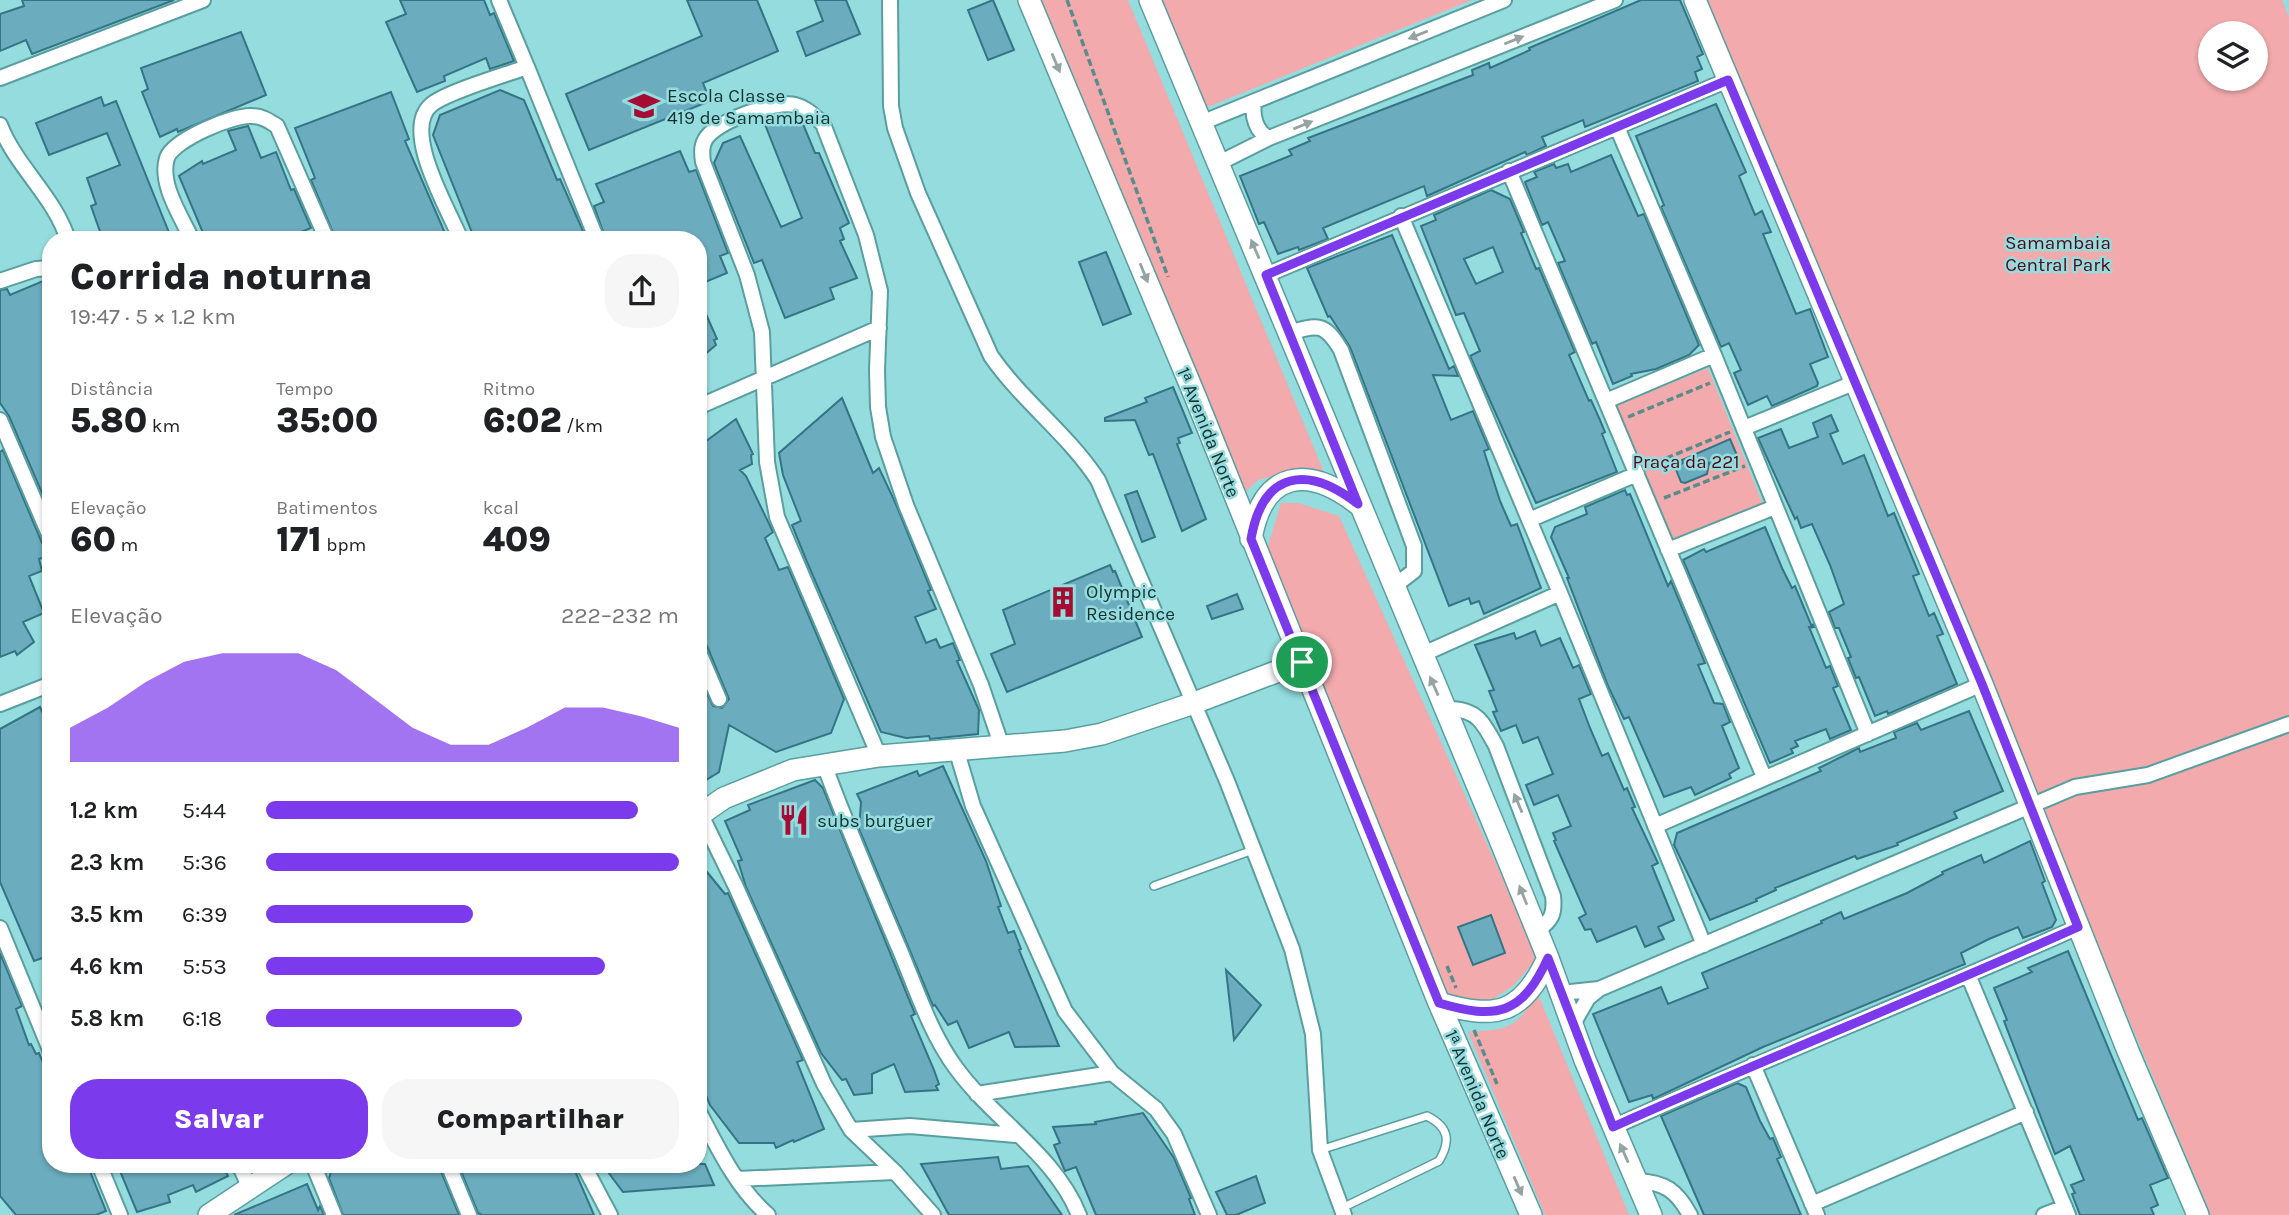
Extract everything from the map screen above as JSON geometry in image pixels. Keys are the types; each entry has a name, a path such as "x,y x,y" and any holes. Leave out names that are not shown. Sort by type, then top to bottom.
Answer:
{"main road":[{"name":"1ᵃ Avenida Norte","path":"1029,0 1179,357 1439,1003 1531,1215"},
{"path":"1152,0 1358,504 1537,931 1613,1127 1651,1215"},
{"path":"1695,0 1982,684 2078,927 2198,1215"},
{"path":"1251,539 1256,514 1284,482 1293,480 1331,485 1358,504"},
{"path":"707,810 724,798 793,770 824,764 879,756 957,752 1065,741 1102,734 1195,703 1302,662"},
{"path":"1439,1003 1482,1013 1507,1009 1527,995 1548,958"},
{"path":"209,1215 271,1173"}],"street":[{"path":"0,78 203,0"},
{"path":"499,0 593,231"},
{"path":"890,0 891,106 900,145 929,218 991,356 1006,377 1080,452 1098,480 1195,703 1292,949 1313,1034 1320,1150 1343,1212"},
{"path":"1202,123 1503,0"},
{"path":"1219,163 1269,138 1615,0"},
{"path":"457,231 425,157 420,140 421,119 425,111 439,100 527,67"},
{"path":"1266,275 1728,80"},
{"path":"879,756 777,517 767,462 766,377 762,332 747,275 703,162 705,139 723,124 783,103 808,110 823,124 866,236 880,290 878,407 883,437 906,505 981,685 1002,747"},
{"path":"1254,103 1255,122 1259,131 1269,138"},
{"path":"184,231 166,182 167,156 176,145 241,116 252,116 277,126 323,231"},
{"path":"0,125 3,144 53,209 64,231"},
{"path":"1617,127 1714,355 1737,430 1757,464 1868,734"},
{"path":"1509,171 1638,471 1668,550 1764,777"},
{"path":"1401,216 1560,593 1704,945"},
{"path":"0,281 42,269"},
{"path":"1289,333 1312,326 1322,328 1331,333 1341,350 1414,546 1414,571 1393,587"},
{"path":"707,403 879,328"},
{"path":"1606,401 1714,355"},
{"path":"1737,430 1856,382"},
{"path":"0,420 42,518"},
{"path":"1529,520 1638,471"},
{"path":"1668,550 1775,507"},
{"path":"1421,655 1560,593"},
{"path":"707,671 719,699"},
{"path":"1655,826 1982,684"},
{"path":"0,704 42,688"},
{"path":"1446,713 1452,709 1474,713 1483,722 1496,746 1553,896 1555,911 1550,921 1537,931"},
{"path":"1573,1024 1588,999 1600,989 2075,787 2148,775 2289,724"},
{"path":"957,752 973,806 1065,1011 1112,1073 1156,1109 1174,1134 1209,1215"},
{"path":"824,764 848,830 933,1028 955,1067 1016,1135 1055,1172 1079,1215"},
{"path":"707,831 731,877 798,1031 851,1130 895,1172 933,1215"},
{"path":"1613,1127 1753,1065 1969,977 2078,927"},
{"path":"0,928 42,1030"},
{"path":"1969,977 2066,1211 2044,1215"},
{"path":"1561,993 1600,989"},
{"path":"1753,1065 1815,1210 2025,1112"},
{"path":"977,1094 1112,1073"},
{"path":"851,1130 911,1126 1016,1135"},
{"path":"707,1127 737,1180 752,1201 768,1215"},
{"path":"737,1180 895,1172"},
{"path":"103,1173 120,1215"},
{"path":"243,1173 249,1186"},
{"path":"317,1173 334,1215"},
{"path":"452,1173 469,1215"},
{"path":"588,1173 610,1215"},
{"path":"1637,1181 1666,1185 1675,1191 1690,1215"}],"lane":[{"path":"1154,886 1253,850"},
{"path":"1320,1150 1427,1116 1439,1122 1447,1133 1447,1147 1439,1161 1343,1212"}],"path":[{"path":"1620,420 1710,383"},
{"path":"1638,471 1737,430"},
{"path":"1650,504 1744,466 1757,464"}],"green space":[{"path":"1039,0 1128,0 1326,477 1290,472 1258,480 1241,496"},
{"path":"1161,0 1472,0 1205,108"},
{"name":"Samambaia Central Park","path":"1701,0 2282,0 2289,17 2289,1215 2211,1215"},
{"name":"Praça da 221","path":"1708,368 1766,512 1664,554 1606,410"},
{"path":"1281,503 1298,503 1339,516 1538,957 1513,986 1493,999 1444,1003 1266,553"},
{"path":"1538,994 1629,1215 1545,1215 1468,1032 1494,1030 1510,1025 1523,1014"}],"building":[{"path":"22,0 174,0 32,54 26,40 0,51 0,14 24,6"},
{"path":"400,0 484,0 490,15 494,13 514,61 490,69 486,58 444,76 445,81 417,92 386,22 406,14"},
{"path":"687,0 757,0 778,51 703,83 710,101 589,150 566,94 702,36"},
{"path":"815,0 846,0 860,34 806,56 797,32 823,21"},
{"path":"993,0 1014,50 988,60 968,10"},
{"path":"1641,0 1680,0 1703,54 1697,57 1702,69 1695,72 1698,81 1585,127 1583,120 1542,137 1546,146 1527,155 1525,152 1427,196 1424,186 1323,228 1328,239 1299,250 1298,247 1278,254 1264,222 1259,224 1240,176 1292,155 1289,150 1310,141 1308,138 1473,75 1472,70 1489,63 1490,68 1530,50 1529,48"},
{"path":"241,32 266,95 160,137 142,92 148,89 141,68"},
{"path":"500,90 524,100 557,180 560,179 583,231 471,231 433,135 440,115"},
{"path":"391,92 409,139 405,141 444,231 332,231 311,180 315,178 295,128"},
{"path":"101,97 104,106 116,101 168,231 100,231 91,206 96,204 87,178 120,165 107,133 49,155 36,123"},
{"path":"1716,104 1746,172 1739,176 1755,215 1762,211 1771,232 1763,234 1796,314 1810,309 1828,357 1810,364 1817,386 1772,406 1767,396 1748,405 1734,373 1741,370 1729,343 1721,347 1661,207 1664,205 1636,136"},
{"path":"791,115 801,119 849,223 840,228 844,239 840,241 857,278 830,288 834,299 785,318 762,260 754,263 714,163 723,143 740,136 781,227 802,218 764,122"},
{"path":"248,126 261,158 276,152 291,190 294,189 311,228 304,231 202,231 179,176 202,161 203,164 236,150 228,131"},
{"path":"680,151 689,172 696,170 728,253 720,256 727,273 707,281 707,231 603,231 594,206 604,202 596,184"},
{"path":"1611,155 1638,216 1644,214 1699,345 1689,355 1656,369 1631,374 1632,376 1613,384 1596,342 1592,344 1558,263 1565,261 1548,222 1542,225 1525,182 1537,177 1534,172 1554,164 1556,168 1568,164 1571,172"},
{"path":"1491,190 1510,199 1536,269 1539,268 1575,352 1569,355 1605,432 1602,434 1617,472 1536,503 1470,356 1480,351 1464,313 1456,315 1421,226 1436,220 1434,215","holes":["1493,247 1503,272 1476,284 1464,259"]},
{"path":"1392,235 1449,369 1454,366 1458,376 1433,375 1451,420 1473,411 1489,449 1484,451 1500,501 1511,526 1517,524 1541,588 1484,614 1479,601 1471,604 1469,598 1449,606 1350,347 1330,316 1328,317 1307,268"},
{"path":"1106,252 1131,314 1103,325 1079,262"},
{"path":"42,281 42,493 9,416 0,403 0,290 7,289 10,295"},
{"path":"707,316 717,339 714,340 716,345 707,352"},
{"path":"1173,387 1192,433 1178,438 1180,443 1177,444 1206,519 1182,531 1153,454 1149,455 1135,420 1105,421 1105,418 1147,402 1145,398"},
{"path":"842,398 873,473 879,468 895,502 931,590 928,591 936,609 915,617 926,643 936,639 940,648 953,643 960,660 957,661 979,710 978,734 930,739 929,736 906,738 881,732 792,525 801,521 783,475 779,453"},
{"path":"1831,415 1838,431 1830,434 1843,464 1864,455 1888,516 1894,513 1919,574 1913,576 1929,616 1934,613 1943,634 1937,636 1957,684 1888,714 1887,711 1875,716 1859,677 1856,678 1848,658 1851,657 1829,612 1844,604 1830,565 1812,524 1801,528 1797,517 1795,519 1758,438 1781,429 1789,448 1818,437 1813,423"},
{"path":"736,419 753,454 752,464 740,470 746,476 773,532 765,538 779,570 788,567 844,699 831,733 776,752 729,725 719,772 707,779 707,694 713,706 722,708 729,699 707,646 707,440"},
{"path":"1730,439 1739,460 1720,468 1709,463 1707,474 1685,483 1681,482 1675,467 1683,463 1682,460"},
{"path":"3,450 42,543 42,558 39,559 42,571 29,576 42,614 23,622 34,642 17,655 15,651 0,657 0,452"},
{"path":"1625,490 1627,495 1630,494 1668,586 1671,581 1705,663 1698,665 1714,703 1723,704 1730,722 1722,726 1739,768 1729,774 1731,778 1695,795 1691,787 1664,797 1629,717 1624,719 1608,686 1569,578 1551,537 1555,527 1587,514 1585,507"},
{"path":"1137,491 1155,537 1142,542 1125,495"},
{"path":"1765,527 1792,588 1795,586 1826,668 1830,666 1838,686 1833,688 1851,730 1830,739 1826,729 1795,741 1798,746 1791,749 1793,753 1770,763 1683,560 1704,549 1706,552"},
{"path":"1110,565 1113,572 1115,571 1142,637 1007,692 991,654 1015,644 1003,610"},
{"path":"1237,594 1243,609 1212,619 1207,606"},
{"path":"1535,631 1541,646 1560,638 1573,668 1579,665 1591,694 1579,699 1590,728 1602,756 1608,753 1624,790 1627,788 1635,807 1632,808 1658,863 1652,866 1674,920 1658,927 1664,939 1645,947 1636,926 1597,942 1591,929 1585,930 1579,918 1586,914 1554,841 1556,840 1553,833 1571,826 1558,795 1534,805 1526,785 1553,774 1538,737 1523,743 1516,725 1501,731 1493,712 1497,711 1489,691 1494,690 1475,645 1514,633 1516,639"},
{"path":"40,707 42,958 34,961 0,882 0,729"},
{"path":"1969,711 2003,791 1954,812 1957,818 1897,843 1898,845 1857,859 1855,856 1775,888 1776,890 1756,899 1757,901 1710,920 1674,845 1677,833 1821,771 1819,768 1859,748 1860,752 1896,738 1894,732 1917,723 1921,730"},
{"path":"943,766 986,861 1008,933 1014,931 1021,949 1019,950 1059,1046 1015,1047 1009,1032 969,1048 957,1021 948,1025 935,1005 933,1006 859,829 861,802 857,794 917,771 919,776"},
{"path":"815,780 823,788 915,1014 911,1016 934,1070 939,1084 936,1086 938,1090 905,1092 894,1064 872,1074 872,1093 854,1095 846,1079 842,1080 821,1053 746,887 738,861 742,860 725,821 750,810 748,805"},
{"path":"2030,841 2056,920 2052,927 2023,938 2018,927 1961,953 1965,964 1763,1047 1653,1099 1652,1095 1629,1102 1593,1014 1661,987 1668,1004 1708,988 1702,973 1822,923 1821,921 1841,912 1844,919 1907,893 1943,874 1942,872 1981,855 1984,863"},
{"path":"707,872 725,894 728,893 803,1060 797,1062 824,1129 776,1148 774,1143 739,1143 707,1098"},
{"path":"1491,915 1505,953 1473,965 1458,927"},
{"path":"2068,951 2138,1120 2142,1118 2168,1178 2150,1185 2158,1205 2151,1208 2154,1215 2080,1215 2071,1185 2084,1180 2070,1146 2055,1154 2004,1021 2007,1020 1994,988 2032,972 2028,968"},
{"path":"0,953 22,1006 16,1009 29,1045 31,1044 36,1054 39,1053 42,1060 42,1173 91,1173 106,1211 96,1215 16,1215 0,1196"},
{"path":"1226,970 1261,1005 1234,1040"},
{"path":"1737,1083 1746,1087 1760,1121 1770,1139 1773,1138 1781,1157 1777,1159 1801,1215 1704,1215 1661,1116"},
{"path":"1143,1113 1174,1158 1191,1198 1189,1199 1195,1215 1096,1215 1076,1167 1065,1171 1054,1145 1060,1143 1053,1127 1096,1124 1095,1122"},
{"path":"998,1157 1001,1169 1028,1166 1062,1215 949,1215 921,1164"},
{"path":"707,1169 714,1185 623,1192 609,1173 707,1173"},
{"path":"121,1173 226,1173 228,1176 196,1192 193,1185 168,1195 170,1202 137,1212"},
{"path":"331,1173 442,1173 459,1215 343,1215 329,1178"},
{"path":"462,1173 576,1173 594,1215 482,1215 478,1213"},
{"path":"1256,1176 1265,1203 1236,1215 1227,1215 1216,1192"},
{"path":"307,1184 318,1210 320,1206 324,1215 234,1215"}],"place":[{"name":"Escola Classe 419 de Samambaia","path":"644,106"},
{"name":"Olympic Residence","path":"1063,602"},
{"name":"subs burguer","path":"794,820"}],"route":[{"path":"1728,80 1982,684 2078,927 1969,977 1784,1051 1613,1127 1548,958 1527,995 1507,1009 1482,1013 1439,1003 1302,662 1251,539 1256,514 1268,495 1284,482 1293,480 1331,485 1358,504 1266,275 1728,80"}]}
